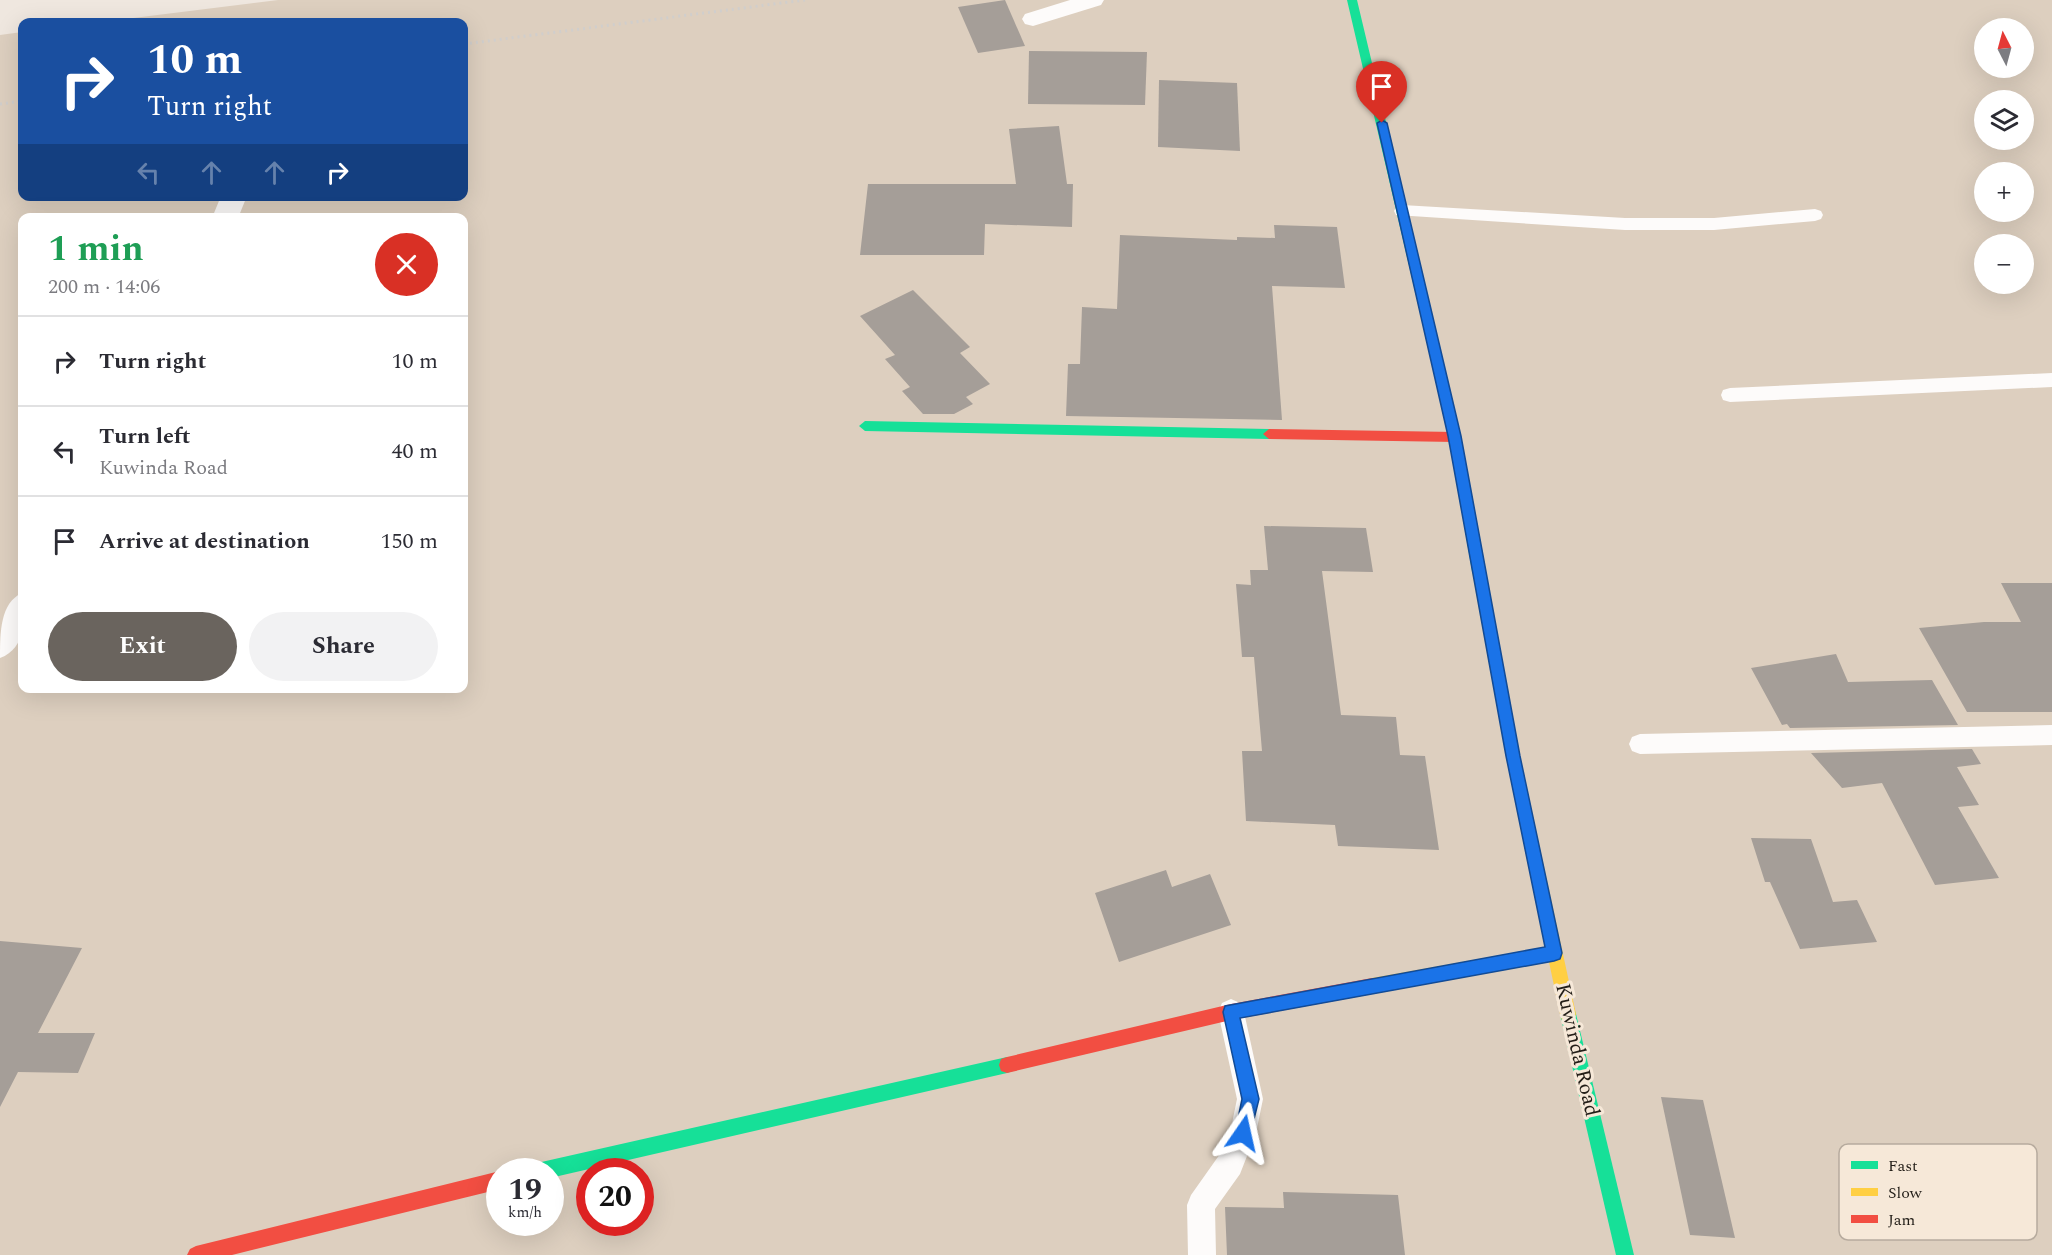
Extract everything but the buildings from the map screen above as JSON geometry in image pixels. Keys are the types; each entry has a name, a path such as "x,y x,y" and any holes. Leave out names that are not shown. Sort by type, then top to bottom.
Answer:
{"street":[{"path":"1033,19 1093,0"},
{"name":"Kuwinda Road","path":"1352,0 1455,436 1513,756 1554,953 1626,1255"},
{"path":"865,426 1455,436"},
{"path":"0,644 18,614"},
{"path":"564,1166 1231,1012 1554,953"},
{"path":"196,1255 486,1183"}],"lane":[{"path":"1402,211 1625,224 1714,224 1815,214"},
{"path":"1730,395 2052,380"},
{"path":"1640,744 2052,735"},
{"path":"1202,1255 1201,1205 1230,1164 1243,1133 1250,1099 1231,1012"}],"path":[{"path":"468,43 805,0"},
{"path":"0,104 18,102"}],"shaded area":[{"path":"278,0 2052,0 2052,1255 0,1255 0,35 18,33 18,201 468,201 468,18 133,18"}],"traffic: fast":[{"path":"1352,0 1455,437 1479,571"},
{"path":"865,426 1269,434"},
{"path":"1568,1014 1625,1255"},
{"path":"564,1166 1007,1065"}],"traffic: slow":[{"path":"1479,571 1513,756 1568,1014"},
{"path":"1372,986 1554,953"}],"traffic: jam":[{"path":"1269,434 1455,437"},
{"path":"1007,1065 1231,1012 1372,986"},
{"path":"196,1255 486,1183"}],"route":[{"path":"1243,1133 1250,1099 1231,1012 1412,981 1554,953 1513,756 1455,436 1419,290 1382,123"}]}
